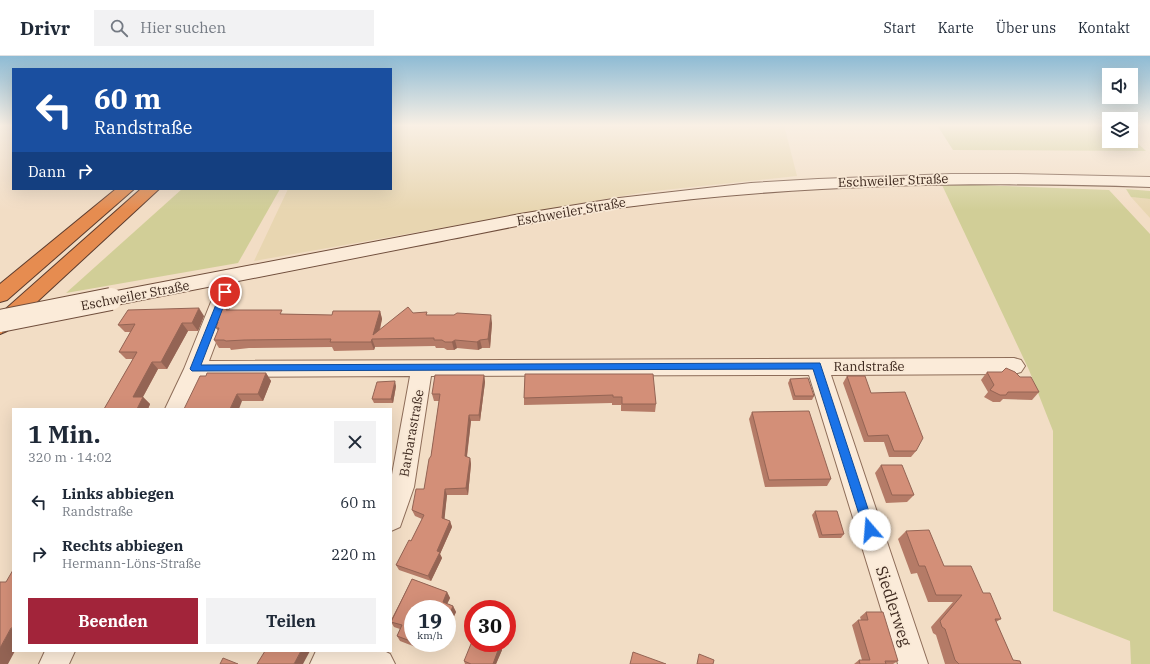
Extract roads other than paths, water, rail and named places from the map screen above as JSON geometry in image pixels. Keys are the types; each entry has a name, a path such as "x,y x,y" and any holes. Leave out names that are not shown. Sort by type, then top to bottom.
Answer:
{"highway":[{"path":"0,295 125,190"},
{"path":"0,326 33,294 150,190"}],"street":[{"name":"Eschweiler Straße","path":"0,322 525,218 616,203 680,195 803,184 898,179 977,178 1150,182"},
{"path":"176,408 195,369 225,292"},
{"name":"Siedlerweg","path":"817,366 913,664"},
{"name":"Randstraße","path":"195,369 1014,366"},
{"name":"Barbarastraße","path":"392,516 402,487 422,369"},
{"path":"54,664 60,652"},
{"path":"325,664 331,652"},
{"path":"349,652 380,664"}]}
